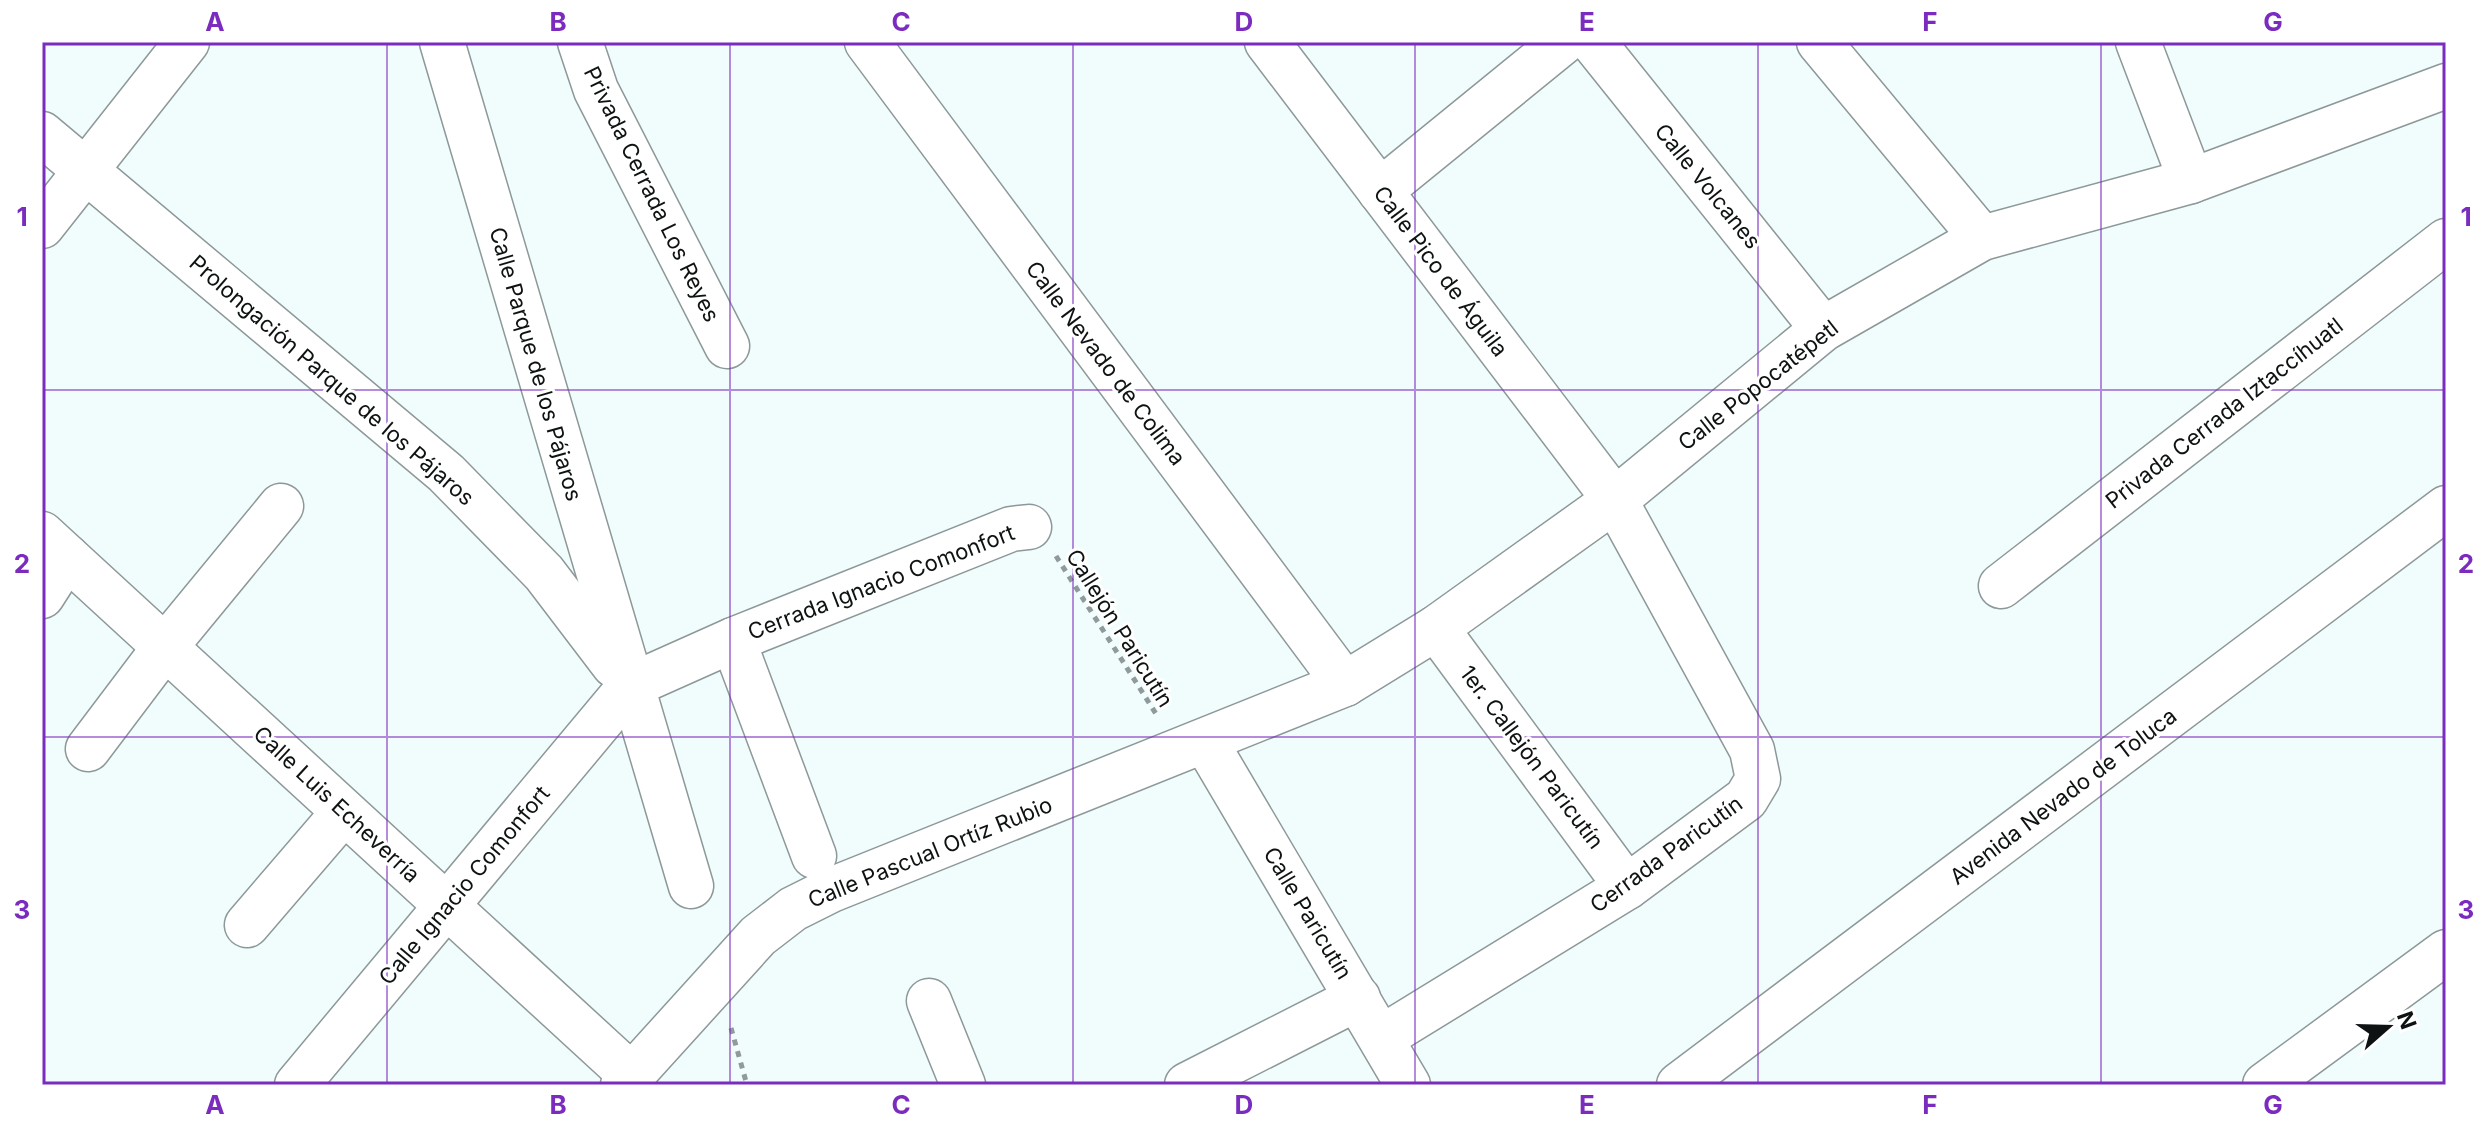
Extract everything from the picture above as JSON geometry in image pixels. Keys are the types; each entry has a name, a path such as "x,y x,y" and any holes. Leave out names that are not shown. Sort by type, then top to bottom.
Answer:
{"street":[{"path":"42,226 187,42"},
{"name":"Calle Parque de los Pájaros","path":"442,42 630,686"},
{"name":"Privada Cerrada Los Reyes","path":"580,42 596,90 727,346"},
{"name":"Calle Nevado de Colima","path":"867,42 1345,684"},
{"name":"Calle Pico de Águila","path":"1267,42 1615,500"},
{"path":"1380,191 1563,42"},
{"name":"Calle Volcanes","path":"1593,42 1823,329"},
{"path":"1819,42 1982,238"},
{"path":"2138,42 2191,181"},
{"name":"Calle Popocatépetl","path":"1192,746 1345,684 1436,628 1615,500 1823,329 1982,238 2191,181 2446,86"},
{"name":"Prolongación Parque de los Pájaros","path":"42,134 446,473 544,573 630,686"},
{"name":"Privada Cerrada Iztaccíhuatl","path":"2001,586 2446,241"},
{"name":"Cerrada Paricutín","path":"1381,1038 1627,887 1746,799 1758,779 1752,750 1615,500"},
{"path":"88,749 165,647 281,506"},
{"name":"Avenida Nevado de Toluca","path":"1679,1085 2446,508"},
{"name":"Cerrada Ignacio Comonfort","path":"630,686 733,640 1011,529 1029,527"},
{"path":"42,596 54,545"},
{"name":"Calle Luis Echeverría","path":"54,545 447,905 627,1080"},
{"name":"1er. Callejón Paricutín","path":"1436,628 1627,887"},
{"name":"Cerrada Ignacio Comonfort","path":"733,640 814,856"},
{"path":"630,686 691,886"},
{"name":"Calle Ignacio Comonfort","path":"297,1085 630,686"},
{"name":"Calle Pascual Ortíz Rubio","path":"627,1080 758,936 793,909 831,890 1192,746"},
{"name":"Calle Paricutín","path":"1192,746 1358,998 1408,1085"},
{"path":"247,925 344,812"},
{"path":"2265,1085 2446,952"},
{"path":"1187,1085 1358,998"},
{"path":"929,1001 963,1085"}],"path":[{"name":"Callejón Paricutín","path":"1029,527 1041,532 1192,746"},
{"path":"717,979 747,1085"}]}
